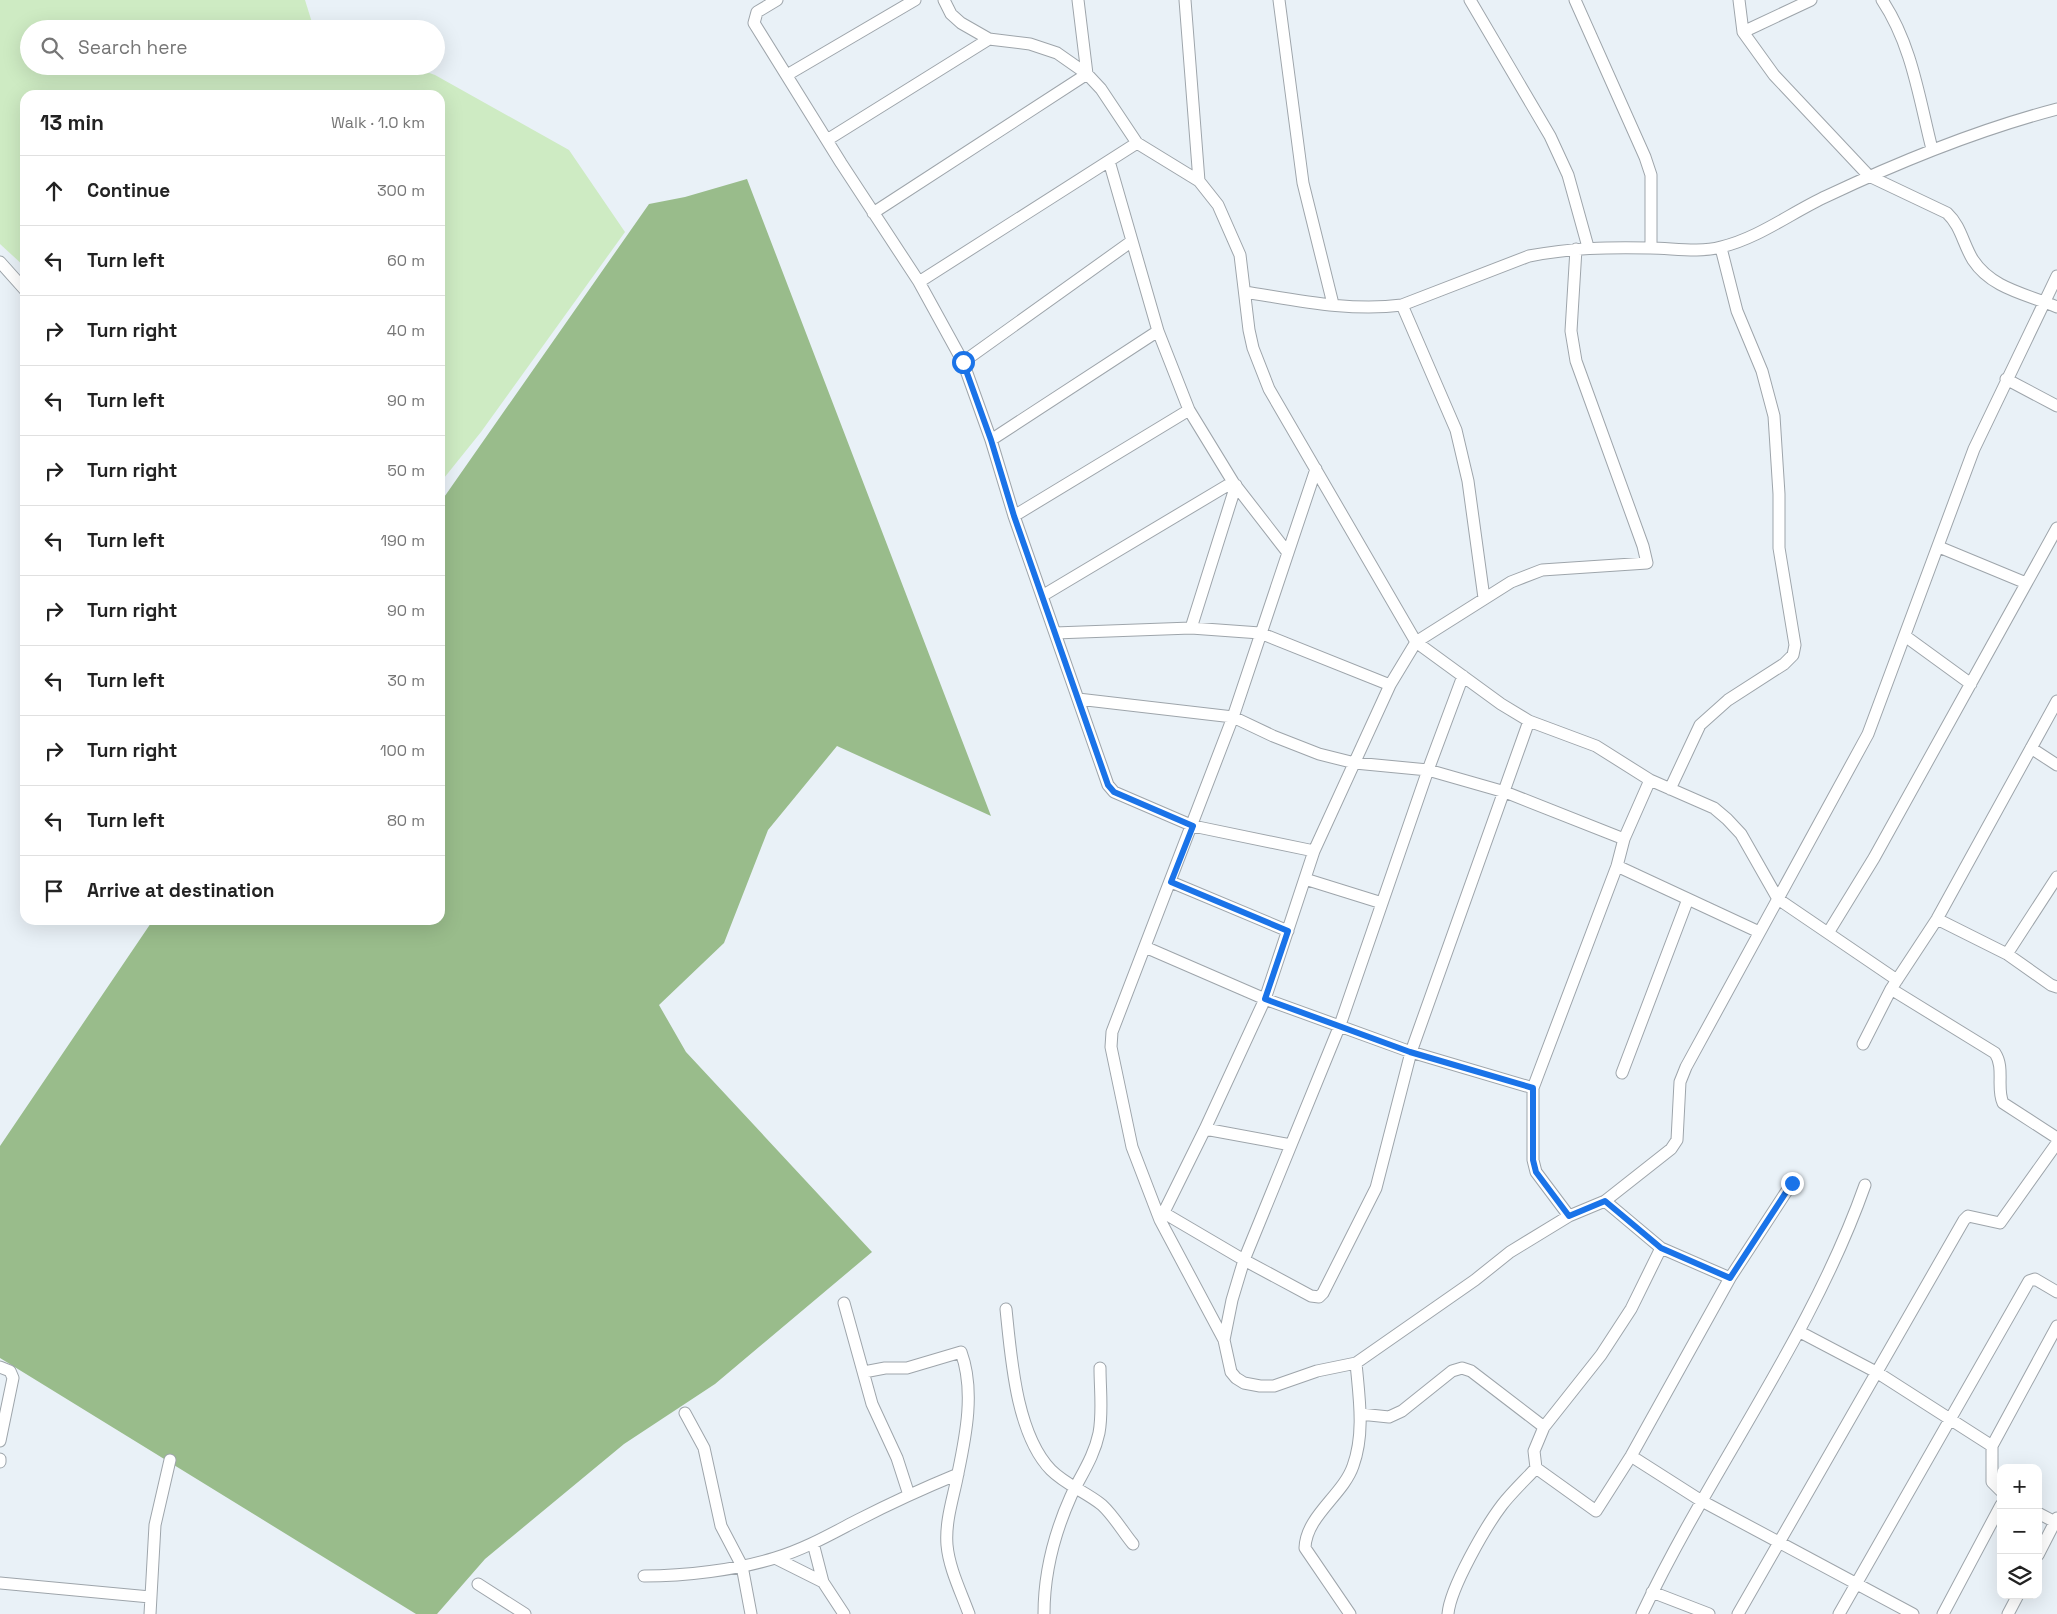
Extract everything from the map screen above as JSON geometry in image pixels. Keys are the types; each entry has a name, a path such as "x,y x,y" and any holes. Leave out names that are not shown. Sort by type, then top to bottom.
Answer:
{"street":[{"path":"777,0 757,12 754,23 919,282 963,362 991,440 1014,516 1111,789 1193,826 1314,851"},
{"path":"787,76 915,0"},
{"path":"944,0 951,14 961,24 989,39 1030,44 1057,53 1087,74 1101,89 1137,143 1199,181 1218,205 1240,255 1253,348 1270,389 1416,642 1501,704 1530,721 1596,746 1650,780 1714,808 1741,834 1778,899 1828,933 1894,984 1995,1053 1999,1059 2001,1097 2004,1103 2057,1138"},
{"path":"1078,0 1087,74"},
{"path":"1185,0 1199,181"},
{"path":"1279,0 1303,183 1333,304"},
{"path":"1470,0 1550,136 1568,175 1588,247"},
{"path":"1575,0 1645,156 1651,175 1651,248"},
{"path":"1739,0 1743,32 1774,75 1869,176 1947,213 1955,221 1972,258 1982,273 2003,287 2057,308"},
{"path":"1743,32 1811,0"},
{"path":"1882,0 1900,30 1907,48 1932,149"},
{"path":"827,140 989,39"},
{"path":"873,212 1087,74"},
{"path":"1245,292 1333,304 1389,307 1402,305 1529,256 1588,247 1694,250 1721,248 1758,232 1869,176 1932,149 2026,117 2057,109"},
{"path":"919,282 1137,143"},
{"path":"1109,161 1158,331 1189,410 1235,483 1288,553"},
{"path":"963,362 1132,241"},
{"path":"1670,789 1700,725 1728,700 1784,664 1793,655 1795,645 1779,548 1779,494 1774,416 1762,371 1737,311 1721,248"},
{"path":"1162,1217 1206,1129 1265,999 1314,851 1390,685 1416,642 1511,582 1542,570 1647,563 1643,546 1576,361 1570,331 1576,249"},
{"path":"0,262 20,284"},
{"path":"1316,469 1233,717 1193,826 1112,1032 1111,1047 1132,1147 1162,1217 1224,1340 1231,1372 1244,1383 1260,1386 1274,1386 1316,1372 1356,1363 1476,1280 1510,1252 1569,1216 1605,1201 1674,1145 1677,1140 1680,1082 1686,1067 1868,734 1974,449 2006,378 2057,276"},
{"path":"1402,305 1456,430 1468,481 1484,598"},
{"path":"991,440 1158,331"},
{"path":"2006,378 2057,406"},
{"path":"1014,516 1189,410"},
{"path":"1042,596 1235,483"},
{"path":"1191,628 1235,483"},
{"path":"1828,933 1874,858 2057,528"},
{"path":"1939,547 2026,583"},
{"path":"1055,633 1191,628 1260,633 1390,685"},
{"path":"1905,636 1971,684"},
{"path":"1224,1340 1232,1300 1244,1260 1340,1025 1428,770 1464,676"},
{"path":"1078,699 1233,717 1273,736 1319,754 1355,762 1428,770 1505,792 1624,839"},
{"path":"1862,1044 1894,984 1937,920 2057,702"},
{"path":"1162,1217 1312,1296 1319,1297 1323,1293 1376,1188 1410,1052 1530,721"},
{"path":"2031,748 2057,765"},
{"path":"1569,1216 1536,1172 1533,1088 1617,866 1624,839 1650,780"},
{"path":"1617,866 1759,932"},
{"path":"2007,954 2057,877"},
{"path":"1305,880 1382,903"},
{"path":"1171,882 1288,931"},
{"path":"1622,1073 1688,899"},
{"path":"1937,920 2007,954 2051,985 2057,987"},
{"path":"1145,947 1265,999 1410,1052 1533,1088"},
{"path":"1206,1129 1292,1145"},
{"path":"1738,1614 1878,1373 1964,1220 1968,1216 1975,1216 2000,1223 2057,1143"},
{"path":"1661,1248 1631,1309 1601,1354 1544,1428 1534,1451 1536,1468 1596,1511 1631,1456 1730,1278 1792,1183"},
{"path":"1642,1614 1700,1500 1800,1332 1848,1234 1865,1185"},
{"path":"1605,1201 1661,1248 1730,1278"},
{"path":"1839,1614 2029,1280 2035,1279 2057,1292"},
{"path":"844,1303 877,1419 897,1458 909,1495"},
{"path":"1006,1309 1022,1412 1031,1437 1050,1469 1102,1506 1133,1544"},
{"path":"1997,1487 1992,1482 1992,1446 2057,1326"},
{"path":"1800,1332 1878,1373 1992,1446"},
{"path":"864,1372 885,1368 907,1368 961,1352 969,1397 958,1474 950,1509 947,1543 969,1614"},
{"path":"1350,1614 1305,1548 1308,1533 1347,1480 1353,1466 1359,1439 1360,1414 1356,1363"},
{"path":"0,1367 10,1371 13,1378 0,1441"},
{"path":"1044,1614 1044,1588 1052,1546 1075,1488 1088,1466 1099,1433 1101,1418 1100,1368"},
{"path":"1360,1414 1389,1417 1402,1411 1452,1371 1462,1368 1471,1371 1544,1428"},
{"path":"685,1413 704,1448 724,1534 742,1566 751,1614"},
{"path":"1631,1456 1700,1500 1913,1614"},
{"path":"150,1614 155,1525 170,1460"},
{"path":"1448,1614 1454,1590 1502,1504 1536,1468"},
{"path":"644,1576 669,1576 742,1566 775,1558 813,1543 909,1495 958,1474"},
{"path":"1943,1614 1999,1509"},
{"path":"2039,1554 2056,1521 2042,1515"},
{"path":"813,1543 823,1582 844,1614"},
{"path":"775,1558 823,1582"},
{"path":"0,1583 150,1597"},
{"path":"478,1584 525,1614"},
{"path":"1652,1592 1709,1614"},
{"path":"2008,1614 2016,1599"}],"green space":[{"path":"0,0 305,0 311,20 20,20 20,75 435,75 569,150 625,232 481,432 445,477 445,90 20,90 20,262 0,244"},
{"path":"747,179 991,816 837,746 768,830 724,943 659,1005 686,1052 872,1252 715,1384 624,1444 485,1559 437,1614 416,1614 0,1358 0,1146 150,925 445,925 445,496 649,204 685,197"}],"route":[{"path":"963,362 991,440 1014,516 1108,785 1114,792 1193,826 1171,882 1288,931 1265,999 1410,1052 1533,1088 1533,1160 1536,1172 1569,1216 1605,1201 1661,1248 1730,1278 1792,1183"}]}
